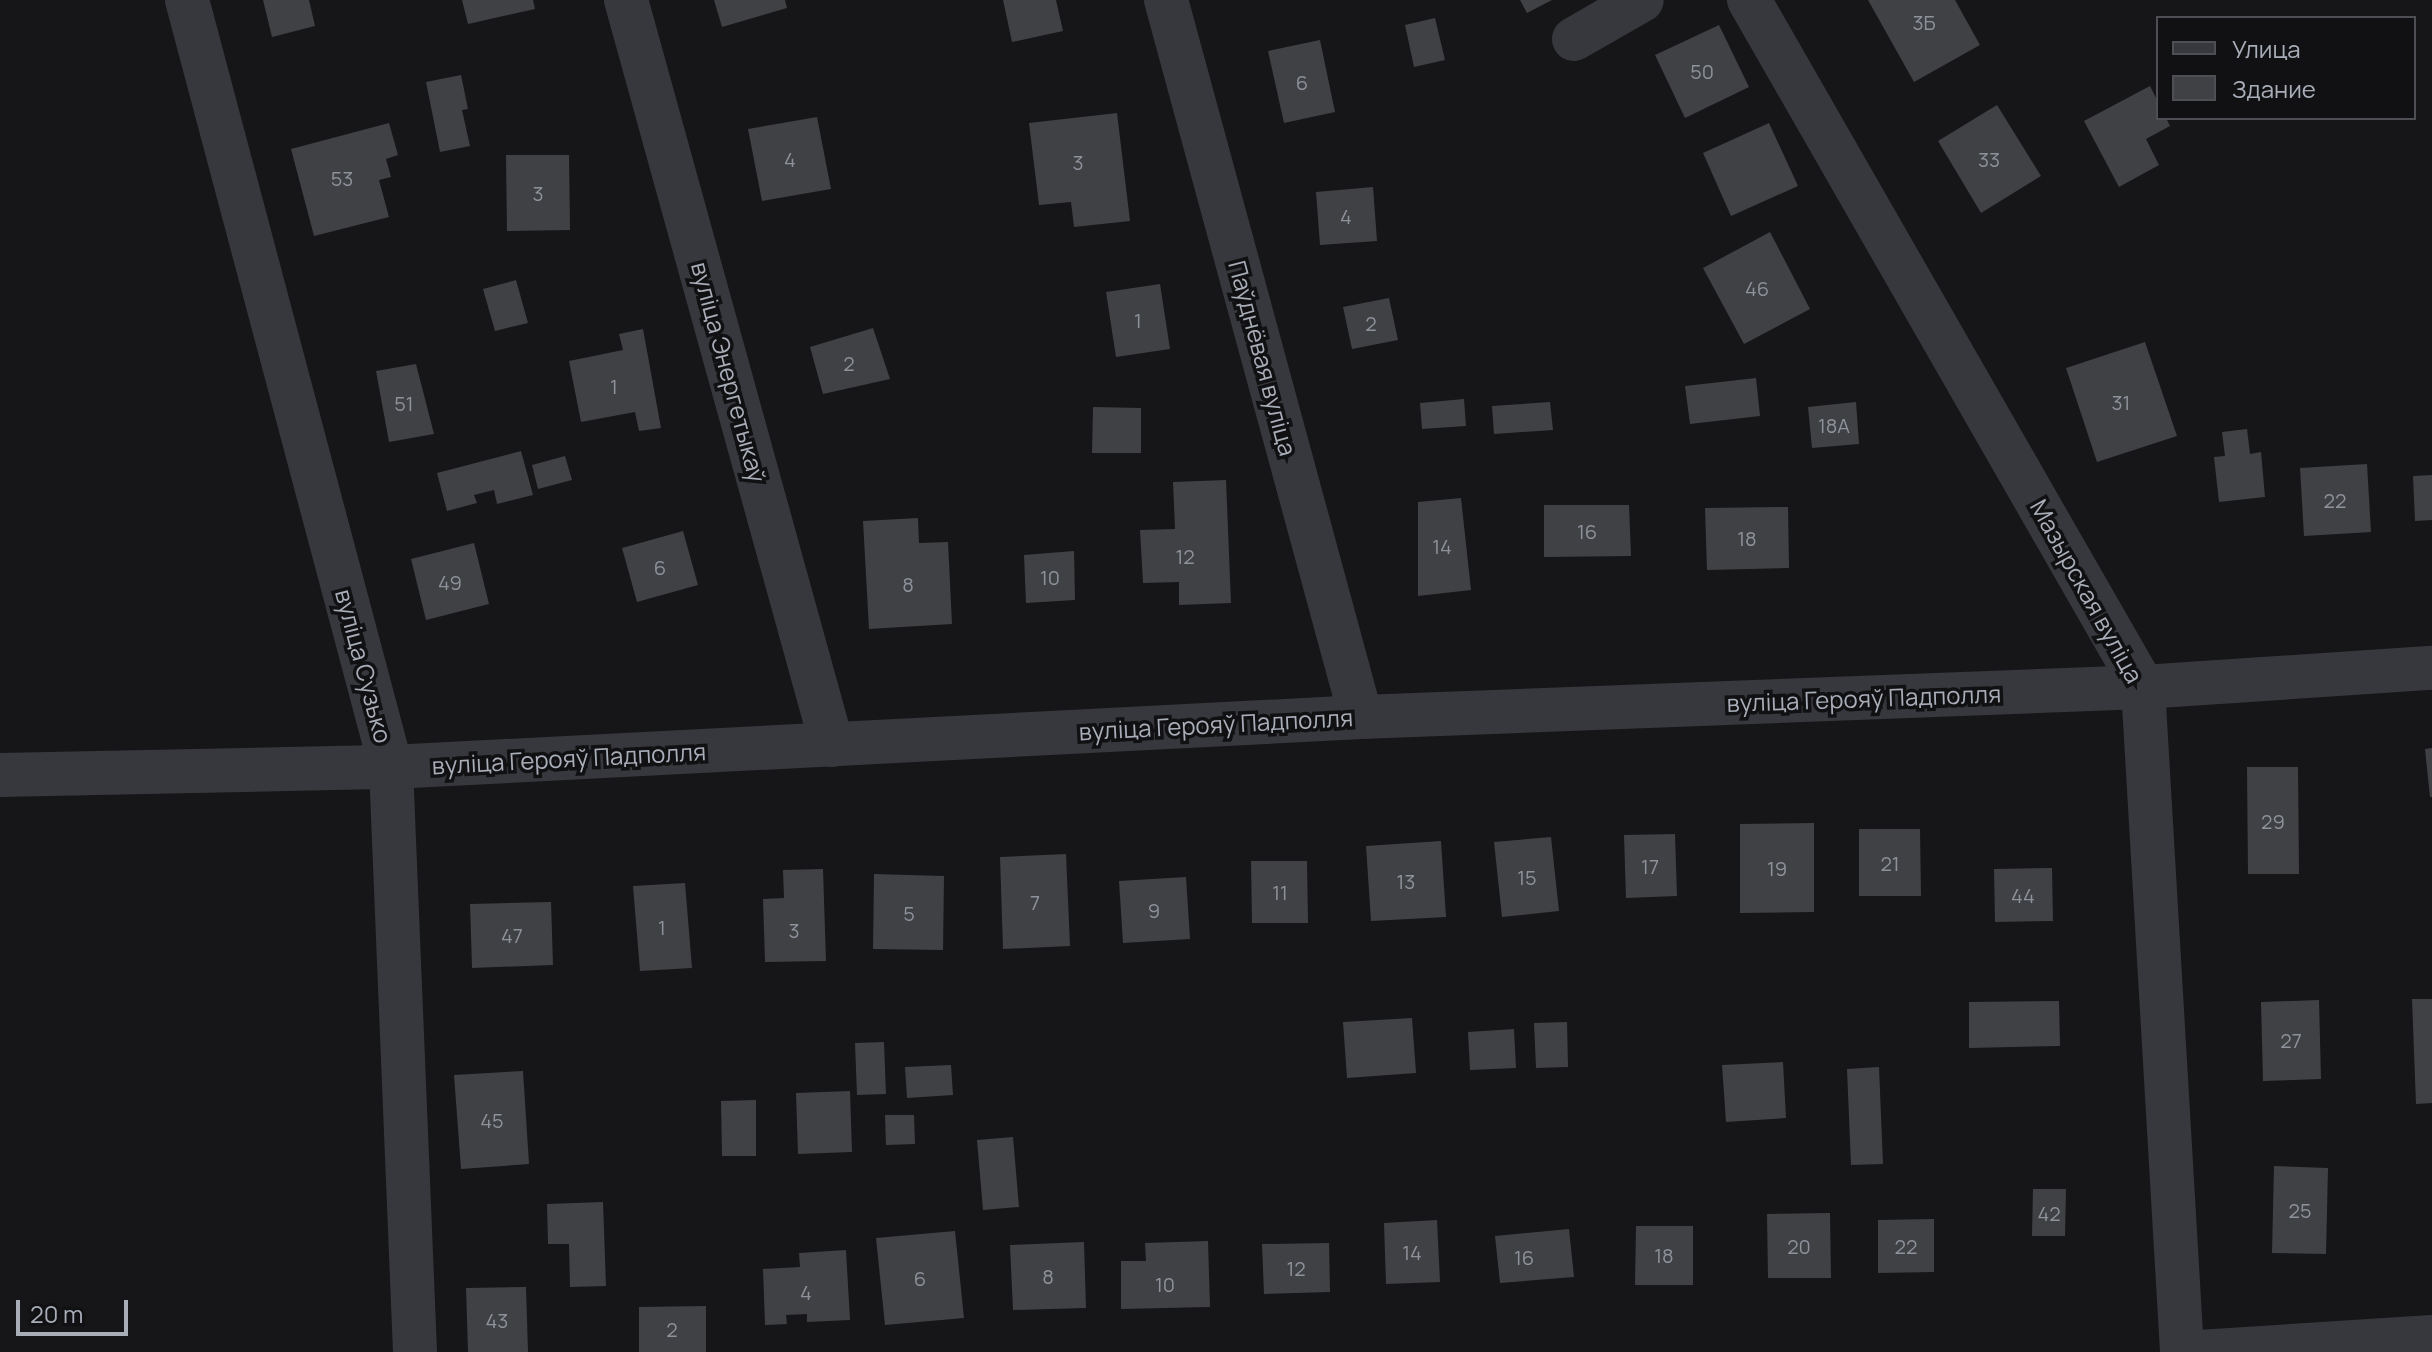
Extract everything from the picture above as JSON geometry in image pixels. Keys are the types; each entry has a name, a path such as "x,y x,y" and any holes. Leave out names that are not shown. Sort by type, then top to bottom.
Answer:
{"street":[{"name":"вуліца Сузько","path":"187,0 391,767 415,1352"},
{"name":"вуліца Энергетыкаў","path":"626,0 832,745"},
{"name":"Паўднёвая вуліца","path":"1166,0 1361,717"},
{"path":"1574,39 1642,0"},
{"name":"Мазырская вуліца","path":"1749,0 2143,687 2182,1352"},
{"name":"вуліца Герояў Падполля","path":"1,770 391,767 1361,717 2143,687 2432,668"},
{"path":"2199,1352 2432,1337"}],"building":[{"path":"263,0 309,0 315,26 272,37"},
{"path":"462,0 533,0 535,9 468,24"},
{"path":"714,0 785,0 787,8 722,27"},
{"path":"1003,0 1056,0 1063,31 1012,42"},
{"path":"1520,0 1552,0 1527,13"},
{"path":"1868,0 1955,0 1980,45 1914,82"},
{"path":"1435,18 1445,60 1414,67 1405,25"},
{"path":"1719,25 1749,87 1685,118 1655,55"},
{"path":"1320,40 1335,112 1284,123 1268,51"},
{"path":"461,75 468,109 462,110 470,146 440,152 426,82"},
{"path":"2150,86 2156,98 2156,120 2167,120 2170,126 2146,139 2159,165 2119,187 2084,121"},
{"path":"1997,105 2041,176 1981,213 1938,141"},
{"path":"1117,113 1130,221 1074,227 1071,202 1039,205 1029,123"},
{"path":"817,117 831,189 762,201 748,129"},
{"path":"389,123 398,155 386,159 391,177 379,180 389,217 314,236 291,149"},
{"path":"1769,123 1798,186 1731,216 1703,153"},
{"path":"506,155 569,155 570,230 507,231"},
{"path":"1373,187 1377,241 1320,245 1316,192"},
{"path":"1770,232 1810,309 1744,344 1703,268"},
{"path":"516,280 528,323 495,331 483,289"},
{"path":"1160,284 1170,349 1116,357 1106,292"},
{"path":"1389,298 1398,340 1352,349 1343,307"},
{"path":"873,328 890,379 823,394 810,347"},
{"path":"643,329 661,428 639,431 635,412 581,422 569,361 623,350 619,334"},
{"path":"2145,342 2177,436 2097,462 2066,368"},
{"path":"416,364 434,434 389,442 376,371"},
{"path":"1756,378 1760,416 1690,424 1685,386"},
{"path":"1464,399 1466,426 1422,429 1420,403"},
{"path":"1550,402 1553,430 1494,434 1492,406"},
{"path":"1856,402 1859,444 1812,448 1808,407"},
{"path":"1093,407 1141,408 1141,453 1092,453"},
{"path":"2247,429 2250,454 2261,452 2265,497 2219,502 2214,457 2225,456 2222,432"},
{"path":"521,451 533,495 497,504 494,490 474,495 477,503 447,511 437,473"},
{"path":"565,456 572,480 538,489 532,465"},
{"path":"2367,464 2371,532 2304,536 2300,468"},
{"path":"2432,475 2432,520 2415,521 2413,476"},
{"path":"1226,480 1231,603 1179,605 1179,582 1143,583 1140,530 1175,529 1173,482"},
{"path":"1461,498 1471,590 1418,596 1418,502"},
{"path":"1544,505 1629,505 1631,556 1544,557"},
{"path":"1788,507 1789,568 1707,570 1705,508"},
{"path":"918,518 919,543 948,542 952,624 869,629 863,521"},
{"path":"683,531 698,585 637,602 622,548"},
{"path":"474,543 489,604 426,620 411,559"},
{"path":"1074,551 1075,600 1026,603 1024,555"},
{"path":"2432,748 2432,797 2430,797 2425,749"},
{"path":"2247,767 2298,767 2299,874 2248,874"},
{"path":"1814,823 1814,912 1740,913 1740,824"},
{"path":"1859,829 1920,829 1921,896 1859,896"},
{"path":"1675,834 1677,896 1626,898 1624,835"},
{"path":"1551,837 1559,911 1502,917 1494,842"},
{"path":"1441,841 1446,917 1371,921 1366,846"},
{"path":"1066,854 1070,946 1003,949 1000,857"},
{"path":"1251,861 1307,861 1308,923 1252,923"},
{"path":"2052,868 2053,921 1995,922 1994,869"},
{"path":"823,869 826,961 765,962 763,899 784,898 783,870"},
{"path":"874,874 944,876 943,950 873,949"},
{"path":"1186,877 1190,939 1123,943 1119,881"},
{"path":"685,883 692,968 640,971 633,886"},
{"path":"551,902 553,965 472,968 470,904"},
{"path":"2412,999 2432,999 2432,1103 2416,1104"},
{"path":"2319,1000 2321,1079 2263,1081 2261,1002"},
{"path":"2059,1001 2060,1046 1969,1048 1969,1002"},
{"path":"1412,1018 1416,1073 1347,1078 1343,1022"},
{"path":"1567,1022 1568,1067 1536,1068 1534,1023"},
{"path":"1514,1029 1516,1068 1470,1070 1468,1032"},
{"path":"884,1042 886,1094 857,1095 855,1043"},
{"path":"1783,1062 1786,1118 1726,1122 1722,1065"},
{"path":"951,1065 953,1095 907,1098 905,1067"},
{"path":"1879,1067 1883,1164 1851,1165 1847,1069"},
{"path":"523,1071 529,1164 461,1169 454,1075"},
{"path":"850,1091 852,1152 798,1154 796,1093"},
{"path":"756,1100 756,1156 722,1156 721,1101"},
{"path":"885,1115 914,1115 915,1144 886,1145"},
{"path":"1013,1137 1019,1207 983,1210 977,1140"},
{"path":"2274,1166 2328,1168 2326,1254 2272,1253"},
{"path":"2033,1189 2066,1189 2065,1236 2032,1236"},
{"path":"603,1202 606,1286 570,1287 569,1244 548,1244 547,1204"},
{"path":"1830,1213 1831,1278 1768,1278 1767,1214"},
{"path":"1934,1219 1934,1272 1878,1273 1878,1220"},
{"path":"1437,1220 1440,1282 1386,1284 1384,1223"},
{"path":"1636,1226 1693,1226 1693,1285 1635,1285"},
{"path":"1569,1229 1574,1277 1500,1283 1495,1236"},
{"path":"955,1231 964,1318 885,1325 876,1238"},
{"path":"1208,1241 1210,1307 1121,1309 1121,1261 1146,1261 1145,1243"},
{"path":"1084,1242 1086,1308 1013,1310 1010,1245"},
{"path":"1329,1243 1330,1292 1264,1294 1262,1244"},
{"path":"846,1250 850,1320 807,1322 807,1314 786,1315 787,1324 765,1325 763,1269 800,1267 799,1253"},
{"path":"526,1287 528,1352 468,1352 466,1288"},
{"path":"706,1306 706,1352 639,1352 639,1307"}]}
